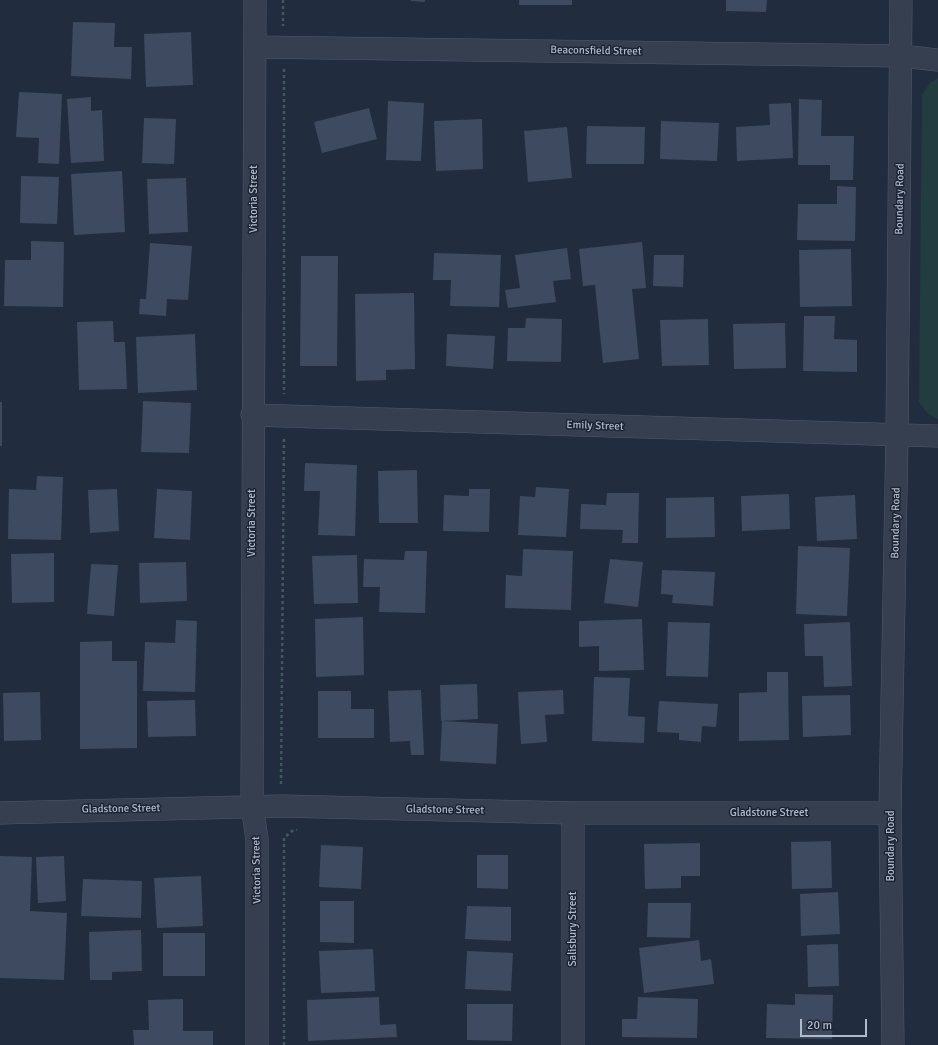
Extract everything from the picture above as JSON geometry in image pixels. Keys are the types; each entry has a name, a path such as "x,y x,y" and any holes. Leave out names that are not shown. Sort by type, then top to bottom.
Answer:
{"street":[{"name":"Victoria Street","path":"254,0 252,806 258,839 257,1045"},
{"name":"Boundary Road","path":"893,1045 890,813 897,436 902,56 901,0"},
{"name":"Beaconsfield Street","path":"255,47 902,56 938,60"},
{"name":"Emily Street","path":"252,415 897,436 938,436"},
{"name":"Gladstone Street","path":"0,812 252,806 573,813 890,813"},
{"name":"Salisbury Street","path":"573,813 573,1045"}],"path":[{"path":"284,838 284,1045"}],"green space":[{"path":"938,78 938,419 928,414 919,402 922,95 930,83"}],"building":[{"path":"425,0 425,2 411,1"},
{"path":"519,0 572,0 572,5 519,5"},
{"path":"726,0 767,0 766,12 726,11"},
{"path":"73,22 115,23 114,47 132,47 131,79 71,76"},
{"path":"191,32 193,85 146,87 144,34"},
{"path":"19,92 62,94 59,164 38,163 39,138 16,137"},
{"path":"91,97 91,111 102,110 104,161 71,163 67,99"},
{"path":"799,99 822,100 821,136 854,136 853,180 830,180 830,165 798,165"},
{"path":"388,101 424,103 421,161 386,160"},
{"path":"791,103 793,158 737,161 736,127 770,125 769,104"},
{"path":"369,108 377,139 322,153 314,122"},
{"path":"144,118 176,119 174,164 142,163"},
{"path":"482,119 483,169 436,171 434,121"},
{"path":"661,121 719,123 717,161 660,159"},
{"path":"587,126 645,127 644,164 586,164"},
{"path":"567,127 572,178 528,182 524,131"},
{"path":"122,171 125,232 74,235 71,174"},
{"path":"21,176 59,177 57,224 20,223"},
{"path":"186,178 188,232 149,234 147,179"},
{"path":"837,186 856,187 855,241 797,240 798,204 837,204"},
{"path":"31,241 64,242 63,307 4,306 5,260 31,260"},
{"path":"642,242 646,288 632,289 639,359 603,363 595,285 583,286 579,249"},
{"path":"150,243 192,246 188,300 167,299 166,316 139,314 140,299 146,299"},
{"path":"567,248 571,279 553,281 556,302 508,308 505,290 520,288 515,255"},
{"path":"851,249 852,306 800,307 799,250"},
{"path":"434,253 501,255 499,307 450,306 451,280 433,280"},
{"path":"654,255 684,255 683,287 653,286"},
{"path":"301,256 338,256 337,366 300,366"},
{"path":"414,293 415,369 386,370 386,380 356,381 355,294"},
{"path":"804,316 835,316 834,339 857,340 857,372 803,371"},
{"path":"526,318 562,319 561,362 507,361 508,328 525,328"},
{"path":"708,319 709,365 662,366 660,320"},
{"path":"113,321 114,342 125,342 127,389 79,390 77,322"},
{"path":"785,323 786,368 734,369 733,324"},
{"path":"195,334 197,390 138,393 136,337"},
{"path":"447,334 495,336 493,369 446,366"},
{"path":"143,401 191,403 189,453 141,452"},
{"path":"0,402 2,402 2,446 0,446"},
{"path":"305,463 357,465 355,536 318,535 320,491 304,491"},
{"path":"417,470 418,523 379,523 378,471"},
{"path":"37,476 63,477 61,540 8,539 9,489 36,490"},
{"path":"536,487 569,489 566,537 518,535 520,496 535,497"},
{"path":"117,489 119,531 90,533 88,490"},
{"path":"157,489 192,491 190,540 154,538"},
{"path":"469,489 490,489 489,532 443,531 444,495 469,496"},
{"path":"607,493 639,493 638,543 622,543 623,530 580,529 581,504 606,505"},
{"path":"789,494 790,529 742,531 741,496"},
{"path":"855,495 857,539 817,541 815,497"},
{"path":"714,497 715,537 666,538 666,498"},
{"path":"798,546 850,548 847,616 796,614"},
{"path":"523,549 573,551 571,610 505,608 506,575 522,576"},
{"path":"405,551 427,551 425,613 379,612 380,587 363,587 364,559 404,560"},
{"path":"54,553 54,602 12,603 11,554"},
{"path":"357,555 358,603 314,604 312,556"},
{"path":"610,559 643,562 638,607 604,603"},
{"path":"186,562 187,601 140,603 139,563"},
{"path":"91,564 118,565 114,616 87,614"},
{"path":"662,570 715,572 713,606 672,603 673,595 661,594"},
{"path":"363,617 364,675 316,677 315,619"},
{"path":"642,619 644,670 599,671 599,646 579,647 579,621"},
{"path":"176,620 197,621 195,692 143,691 145,642 175,643"},
{"path":"668,622 710,623 708,677 666,676"},
{"path":"850,622 852,686 824,687 823,656 805,656 804,624"},
{"path":"112,641 112,661 137,661 137,748 80,749 80,642"},
{"path":"767,672 788,672 789,740 739,741 739,693 767,692"},
{"path":"594,677 630,678 628,716 645,717 644,743 592,741"},
{"path":"477,684 478,719 441,721 440,685"},
{"path":"421,690 424,755 411,755 410,741 390,742 388,691"},
{"path":"563,690 564,714 545,715 547,742 521,744 518,692"},
{"path":"318,691 351,691 351,709 374,709 374,738 318,738"},
{"path":"40,692 41,740 4,741 3,693"},
{"path":"850,695 851,735 803,737 802,696"},
{"path":"195,700 196,736 148,737 147,701"},
{"path":"659,701 718,704 716,727 702,726 701,742 679,740 679,733 657,732"},
{"path":"442,721 498,724 496,764 440,761"},
{"path":"831,841 832,888 792,889 791,842"},
{"path":"700,843 700,876 681,876 681,888 645,889 644,844"},
{"path":"321,845 363,847 361,889 319,887"},
{"path":"477,855 508,855 508,889 477,888"},
{"path":"0,856 32,857 30,911 67,913 64,980 0,978"},
{"path":"64,856 66,901 38,903 36,857"},
{"path":"201,876 203,926 157,928 154,878"},
{"path":"83,879 142,881 141,918 81,916"},
{"path":"838,892 840,934 801,936 800,894"},
{"path":"320,901 354,901 354,943 320,942"},
{"path":"648,903 691,903 690,938 647,937"},
{"path":"467,906 511,907 511,941 465,939"},
{"path":"141,930 142,971 112,972 112,980 90,980 89,932"},
{"path":"163,933 205,933 205,976 163,976"},
{"path":"699,940 701,961 711,959 714,984 644,993 639,948"},
{"path":"838,944 839,986 808,987 807,945"},
{"path":"373,949 375,991 321,993 319,951"},
{"path":"467,951 513,953 511,991 465,989"},
{"path":"795,994 833,995 832,1039 766,1038 767,1004 795,1005"},
{"path":"379,997 380,1025 396,1024 397,1037 308,1041 307,1000"},
{"path":"638,997 698,999 697,1038 622,1037 622,1019 637,1019"},
{"path":"183,999 183,1031 213,1031 213,1045 134,1045 133,1030 149,1030 148,1000"},
{"path":"467,1004 513,1004 512,1041 467,1040"}]}
